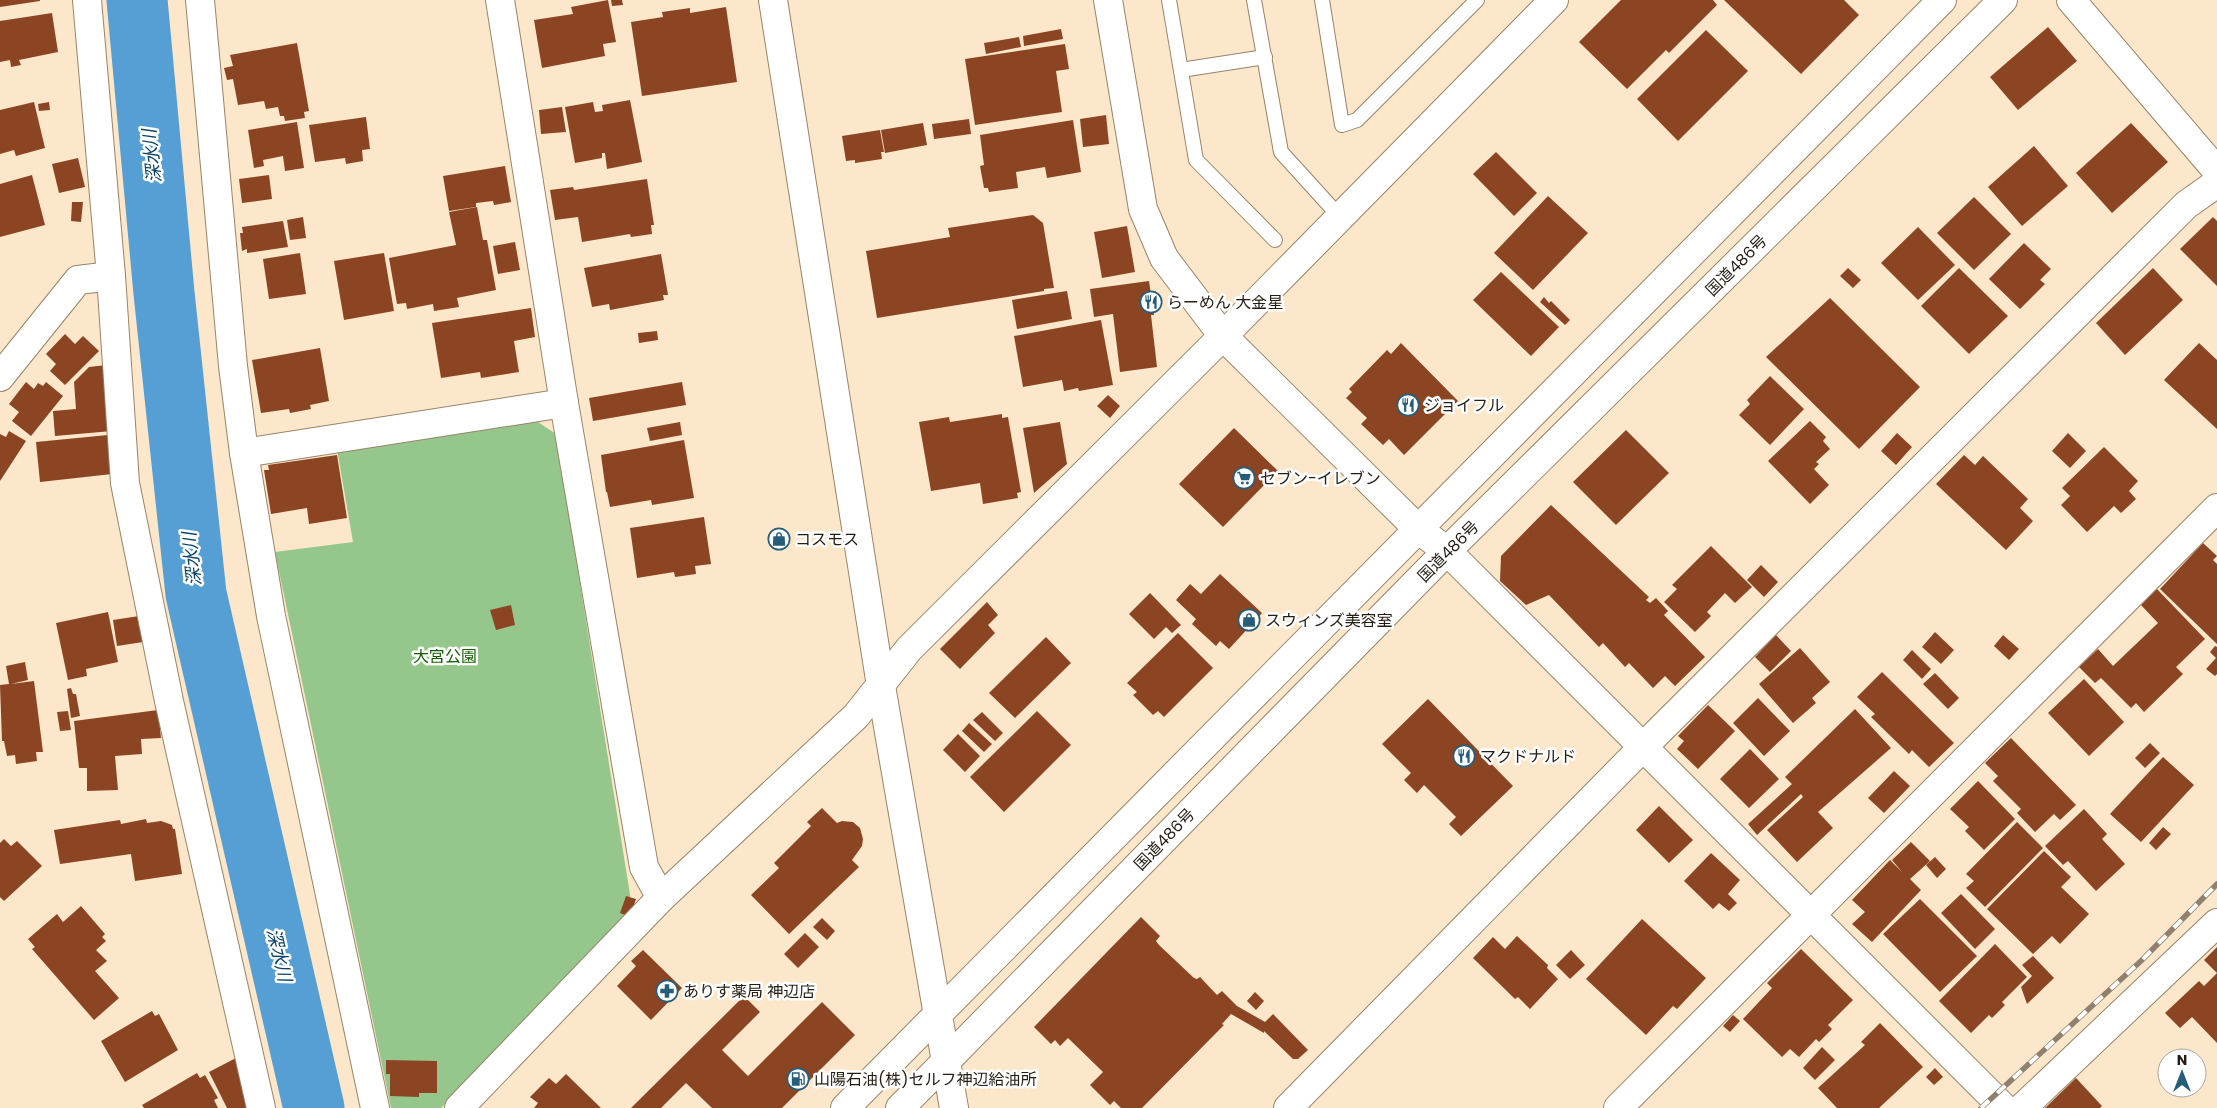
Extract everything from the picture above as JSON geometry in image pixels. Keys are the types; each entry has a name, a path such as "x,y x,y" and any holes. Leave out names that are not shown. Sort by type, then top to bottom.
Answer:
{"main road":[{"path":"87,0 111,276 125,483 169,700 260,1108"},
{"path":"200,0 233,366 244,452 271,616 375,1108"},
{"path":"500,0 564,403 644,867 661,898"},
{"path":"773,0 881,686 954,1108"},
{"path":"1108,0 1143,209 1164,258 1223,336 1418,529 1447,551 2004,1108"},
{"path":"459,1108 661,898 856,716 909,650 1223,336 1554,0"},
{"path":"845,1108 1942,0"},
{"name":"国道486号","path":"900,1108 1447,551 2004,0"},
{"path":"2071,0 2217,171"},
{"path":"1288,1108 1642,748 2186,205 2217,183"},
{"path":"0,377 78,280 111,276"},
{"path":"244,452 564,403"},
{"path":"1618,1108 2217,508"},
{"path":"2022,1108 2217,923"}],"lane":[{"path":"1169,0 1196,160 1275,240"},
{"path":"1254,0 1281,152 1340,217"},
{"path":"1322,0 1342,125 1357,120 1474,1"},
{"path":"1181,70 1265,58"}],"green space":[{"name":"大宮公園","path":"532,418 556,434 632,907 441,1108 391,1108 275,552 353,542 337,449"}],"building":[{"path":"0,0 40,0 40,1 0,7"},
{"path":"608,0 616,42 603,44 605,56 542,68 534,20 573,14 571,7"},
{"path":"611,0 622,0 623,5 612,6"},
{"path":"1621,0 1713,0 1717,5 1669,53 1666,50 1627,89 1579,42"},
{"path":"1724,0 1844,0 1859,15 1801,74"},
{"path":"726,7 737,82 642,96 631,22 663,17 662,12 690,8 690,13"},
{"path":"52,13 58,52 19,60 21,65 11,67 10,60 0,62 0,21"},
{"path":"2048,27 2077,61 2018,110 1990,77"},
{"path":"1061,29 1063,39 1024,46 1023,36"},
{"path":"1706,30 1748,71 1678,141 1637,99"},
{"path":"1019,37 1021,47 986,54 984,43"},
{"path":"297,43 309,111 304,112 305,118 285,121 284,116 280,116 278,107 266,109 264,101 238,105 233,79 227,80 224,68 233,66 230,55"},
{"path":"1065,44 1069,69 1056,71 1062,112 975,125 965,59"},
{"path":"630,100 642,162 607,169 605,153 602,153 602,158 575,163 565,107 593,102 595,112 603,111 602,105"},
{"path":"34,102 45,148 16,156 14,150 0,154 0,110"},
{"path":"49,102 50,110 39,111 38,104"},
{"path":"562,107 566,132 541,134 539,110"},
{"path":"1106,115 1109,144 1083,147 1080,119"},
{"path":"366,117 370,149 362,150 363,161 346,164 345,158 315,162 309,125"},
{"path":"969,119 971,134 934,139 932,124"},
{"path":"1073,120 1081,172 1047,178 1045,167 1016,172 1018,188 989,192 988,188 984,188 980,166 984,165 980,135"},
{"path":"297,122 304,168 285,171 283,156 263,160 264,166 254,168 248,130"},
{"path":"923,123 927,145 885,153 881,130"},
{"path":"2131,123 2168,162 2112,213 2076,173"},
{"path":"880,130 884,152 881,152 882,159 855,163 855,160 846,161 842,136"},
{"path":"2034,146 2068,186 2022,226 1988,187"},
{"path":"1496,152 1537,193 1514,216 1473,174"},
{"path":"78,158 85,187 59,193 52,164"},
{"path":"505,166 511,202 494,205 493,201 476,203 476,207 449,211 443,176"},
{"path":"32,175 45,225 0,237 0,184"},
{"path":"269,175 272,199 242,203 239,179"},
{"path":"647,179 654,225 651,225 652,234 631,237 630,234 582,242 578,217 555,220 550,190 573,187 574,190"},
{"path":"1548,196 1588,233 1533,290 1494,253"},
{"path":"1974,197 2011,234 1974,270 1937,233"},
{"path":"72,202 83,202 81,222 71,221"},
{"path":"477,207 483,240 487,240 496,290 457,298 459,307 434,311 433,304 407,309 406,303 397,304 389,258 456,245 449,212"},
{"path":"1033,215 1043,223 1054,288 877,318 866,251 950,237 948,228"},
{"path":"303,217 306,238 290,240 287,220"},
{"path":"2213,217 2217,221 2217,286 2180,249"},
{"path":"283,221 288,247 247,253 247,249 242,251 240,233 243,233 242,227"},
{"path":"1127,226 1135,272 1102,278 1094,232"},
{"path":"1918,227 1955,265 1918,300 1881,263"},
{"path":"515,242 520,270 498,274 493,246"},
{"path":"2024,243 2051,269 2040,280 2045,284 2020,309 1989,279"},
{"path":"300,253 306,294 269,299 263,259"},
{"path":"384,253 394,311 344,320 334,261"},
{"path":"661,254 668,295 663,295 664,300 610,310 609,304 592,307 584,268"},
{"path":"1848,268 1861,280 1853,288 1840,276"},
{"path":"1959,268 2008,316 1969,354 1921,306"},
{"path":"2153,268 2183,300 2125,355 2096,323"},
{"path":"1501,272 1559,327 1531,356 1473,300"},
{"path":"1149,281 1154,315 1151,315 1157,367 1120,372 1113,314 1094,317 1090,289"},
{"path":"1067,291 1072,319 1017,329 1012,300"},
{"path":"1544,297 1549,303 1551,301 1570,320 1565,325 1540,302"},
{"path":"1830,298 1920,387 1859,449 1766,357"},
{"path":"531,308 535,337 514,341 519,372 481,378 480,372 441,378 432,323"},
{"path":"1101,320 1113,385 1079,391 1078,388 1064,391 1062,380 1023,387 1014,336"},
{"path":"657,331 658,340 639,343 638,333"},
{"path":"65,334 75,344 83,336 99,351 65,385 50,371 56,364 46,354"},
{"path":"1401,343 1458,401 1404,455 1389,439 1383,445 1361,424 1367,418 1346,398 1352,392 1349,389 1387,350 1391,354"},
{"path":"2199,343 2217,360 2217,429 2164,380"},
{"path":"320,348 329,401 310,405 311,409 290,413 289,409 261,413 252,360"},
{"path":"107,365 112,431 55,436 53,411 76,409 74,382 89,367"},
{"path":"1770,376 1804,409 1770,445 1739,415 1750,404 1747,400"},
{"path":"26,382 34,389 38,383 43,386 46,382 63,396 31,436 12,421 19,412 9,404"},
{"path":"682,382 686,405 593,421 589,398"},
{"path":"1108,395 1120,406 1110,418 1097,406"},
{"path":"1002,414 1002,418 1008,417 1021,492 1017,493 1018,498 983,504 980,483 931,491 919,422 949,417 950,422"},
{"path":"1810,421 1826,437 1823,441 1830,449 1816,462 1819,464 1814,469 1829,485 1810,504 1768,461"},
{"path":"680,422 682,435 650,441 647,428"},
{"path":"1060,422 1067,464 1034,493 1023,428"},
{"path":"1234,428 1278,471 1223,527 1179,484"},
{"path":"1626,430 1669,473 1616,525 1573,482"},
{"path":"9,431 26,441 0,481 0,434 6,437"},
{"path":"1897,433 1912,447 1896,465 1881,451"},
{"path":"2068,433 2086,451 2070,468 2052,451"},
{"path":"108,435 112,474 40,482 36,442"},
{"path":"684,440 694,498 652,505 651,500 610,507 601,455"},
{"path":"2104,447 2138,481 2129,491 2136,499 2121,513 2114,506 2087,532 2061,505 2070,496 2062,488"},
{"path":"337,455 347,518 309,524 307,508 271,514 264,470 269,470 268,465"},
{"path":"1964,455 1975,465 1983,456 2028,499 2020,508 2033,521 2006,550 1936,484"},
{"path":"1551,505 1649,597 1646,600 1650,603 1656,598 1668,611 1664,615 1705,657 1675,686 1665,676 1653,688 1629,663 1625,667 1603,643 1599,647 1549,595 1526,605 1500,581 1501,556"},
{"path":"704,517 711,564 695,566 696,574 675,577 674,572 637,578 630,528"},
{"path":"2203,543 2217,556 2213,560 2217,564 2217,644 2160,589"},
{"path":"1711,546 1752,587 1735,603 1725,593 1707,612 1711,616 1695,632 1664,602 1677,589 1672,585"},
{"path":"1761,565 1778,582 1764,597 1747,580"},
{"path":"1220,574 1262,613 1229,649 1220,641 1216,646 1192,624 1196,619 1176,600 1190,584 1201,594"},
{"path":"2157,589 2205,639 2176,667 2183,674 2144,712 2136,703 2131,708 2101,678 2095,683 2079,667 2098,649 2113,666 2158,623 2141,605"},
{"path":"1150,593 1181,625 1172,633 1166,627 1154,639 1129,614"},
{"path":"987,602 998,615 988,625 995,633 960,669 940,649"},
{"path":"511,605 515,625 496,630 490,610"},
{"path":"108,612 118,662 86,669 87,676 68,680 56,623"},
{"path":"139,616 143,642 117,646 113,620"},
{"path":"1935,632 1954,650 1941,664 1922,647"},
{"path":"1178,633 1213,668 1164,717 1158,711 1153,715 1133,695 1137,692 1127,683"},
{"path":"1776,635 1791,651 1770,672 1755,657"},
{"path":"2003,635 2019,649 2009,660 1994,646"},
{"path":"1046,637 1071,663 1015,718 989,693"},
{"path":"2215,646 2217,647 2217,674 2215,676 2206,669 2216,658 2210,652"},
{"path":"1800,648 1830,682 1812,698 1816,703 1793,723 1759,684"},
{"path":"1912,650 1931,669 1922,679 1903,660"},
{"path":"25,662 28,680 11,684 34,681 43,752 36,752 37,761 16,764 15,755 7,756 4,741 2,741 0,685 9,684 6,666"},
{"path":"1882,672 1954,743 1929,767 1912,750 1909,754 1871,717 1875,714 1857,697"},
{"path":"1935,673 1959,698 1948,709 1923,684"},
{"path":"2084,679 2124,722 2089,756 2048,713"},
{"path":"71,688 73,694 76,694 80,716 71,718 67,689"},
{"path":"1758,698 1790,731 1764,756 1733,723"},
{"path":"1428,699 1513,786 1461,836 1449,824 1456,817 1424,785 1417,793 1404,780 1411,773 1382,744"},
{"path":"1708,705 1735,731 1698,769 1677,749 1684,741 1678,736"},
{"path":"1855,709 1891,748 1818,812 1833,828 1797,862 1767,830 1803,797 1801,794 1757,835 1748,824 1792,784 1785,777"},
{"path":"158,710 161,738 141,739 142,754 115,756 118,790 87,791 87,768 79,768 74,721"},
{"path":"68,711 71,730 60,731 57,712"},
{"path":"1037,711 1071,745 1004,812 970,777"},
{"path":"982,712 1003,733 995,741 973,720"},
{"path":"969,723 992,744 984,752 962,731"},
{"path":"958,734 980,756 965,772 943,750"},
{"path":"2011,738 2076,805 2060,820 2054,814 2035,832 2017,813 2021,809 1993,781 1998,776 1985,763"},
{"path":"2150,743 2160,753 2145,768 2135,758"},
{"path":"1750,749 1779,779 1749,808 1720,779"},
{"path":"2163,757 2194,785 2141,842 2110,814"},
{"path":"1894,771 1910,786 1884,813 1868,798"},
{"path":"1978,781 2015,819 1984,850 1965,831 1969,827 1950,809"},
{"path":"1659,806 1693,840 1669,863 1636,830"},
{"path":"822,808 837,823 842,821 853,822 860,828 863,839 862,846 852,860 859,867 789,934 751,895 779,868 774,863 811,826 807,822"},
{"path":"2084,809 2107,834 2102,839 2125,864 2096,891 2068,861 2063,865 2045,846"},
{"path":"146,819 147,823 161,821 172,825 173,829 175,829 182,874 135,881 131,854 60,864 54,830 120,820 121,824"},
{"path":"2017,822 2043,848 1985,907 1966,888 1974,881 1966,874"},
{"path":"2163,827 2171,834 2156,850 2149,843"},
{"path":"4,839 11,846 17,841 42,866 4,901 0,897 0,843"},
{"path":"1911,842 1930,861 1910,879 1921,890 1872,942 1852,924 1865,912 1852,900 1890,860 1902,872 1892,860"},
{"path":"2044,851 2071,877 2061,887 2089,914 2060,944 2052,936 2033,954 1987,909"},
{"path":"1711,853 1740,880 1728,894 1737,903 1729,911 1719,903 1713,909 1684,881"},
{"path":"1935,857 1946,869 1937,878 1926,865"},
{"path":"1961,894 1995,929 1975,949 1941,913"},
{"path":"626,896 636,899 630,917 620,913"},
{"path":"1920,899 1977,956 1940,992 1883,934"},
{"path":"81,906 105,934 102,937 106,941 96,950 107,961 95,971 119,998 94,1020 32,949 35,947 28,939 57,914 63,922"},
{"path":"1141,917 1160,936 1156,941 1159,945 1194,978 1200,977 1217,995 1222,991 1237,1006 1265,1022 1273,1014 1308,1050 1298,1059 1293,1059 1264,1031 1264,1033 1231,1014 1222,1024 1224,1025 1142,1108 1121,1108 1114,1101 1110,1105 1090,1085 1103,1072 1068,1038 1060,1046 1055,1040 1051,1044 1034,1027"},
{"path":"822,918 835,931 827,940 813,927"},
{"path":"1642,919 1706,978 1677,1009 1673,1006 1646,1035 1586,979"},
{"path":"805,933 819,947 798,968 784,954"},
{"path":"1517,936 1548,965 1547,968 1558,979 1530,1009 1518,997 1515,999 1473,958 1493,937 1505,949"},
{"path":"1995,944 2027,977 2002,1002 2005,1005 1992,1018 1989,1015 1971,1033 1939,1001"},
{"path":"2217,947 2217,973 2204,960"},
{"path":"1801,949 1853,1000 1828,1025 1832,1029 1819,1042 1816,1039 1799,1057 1790,1049 1782,1057 1743,1019 1772,988 1767,983"},
{"path":"643,950 682,988 651,1020 617,986 636,966 631,961"},
{"path":"1571,950 1585,965 1570,979 1556,965"},
{"path":"2033,956 2054,978 2027,1004 2021,987 2032,976 2022,965"},
{"path":"2217,973 2217,1043 2192,1017 2180,1028 2165,1013 2199,981 2204,986"},
{"path":"1255,992 1264,1001 1256,1010 1247,1001"},
{"path":"744,996 760,1012 722,1050 748,1076 822,1002 855,1035 782,1108 712,1108 686,1083 661,1108 631,1108"},
{"path":"152,1011 155,1016 159,1014 178,1050 125,1082 101,1041"},
{"path":"1733,1015 1740,1021 1730,1032 1723,1026"},
{"path":"1880,1023 1923,1067 1879,1108 1837,1108 1818,1088 1865,1045 1861,1042"},
{"path":"1822,1047 1835,1060 1815,1080 1803,1068"},
{"path":"236,1058 251,1088 255,1108 227,1108 209,1072"},
{"path":"386,1060 437,1061 437,1093 419,1093 419,1097 390,1096 390,1074 386,1074"},
{"path":"1935,1068 1943,1077 1934,1085 1926,1077"},
{"path":"197,1073 200,1078 205,1075 218,1098 214,1100 218,1108 144,1108 142,1105"},
{"path":"566,1074 601,1108 534,1108 538,1103 530,1097 549,1078 556,1084"},
{"path":"2076,1078 2102,1106 2100,1108 2045,1108"}],"waterway":[{"name":"深水川","path":"137,0 164,293 196,594 314,1108"}],"railway":[{"path":"1981,1108 2142,960 2217,884"}],"place":[{"name":"らーめん 大金星","path":"1151,302"},
{"name":"ジョイフル","path":"1408,405"},
{"name":"セブン-イレブン","path":"1244,478"},
{"name":"コスモス","path":"779,539"},
{"name":"スウィンズ美容室","path":"1249,620"},
{"name":"マクドナルド","path":"1464,756"},
{"name":"ありす薬局 神辺店","path":"667,991"},
{"name":"山陽石油(株)セルフ神辺給油所","path":"798,1079"}]}
